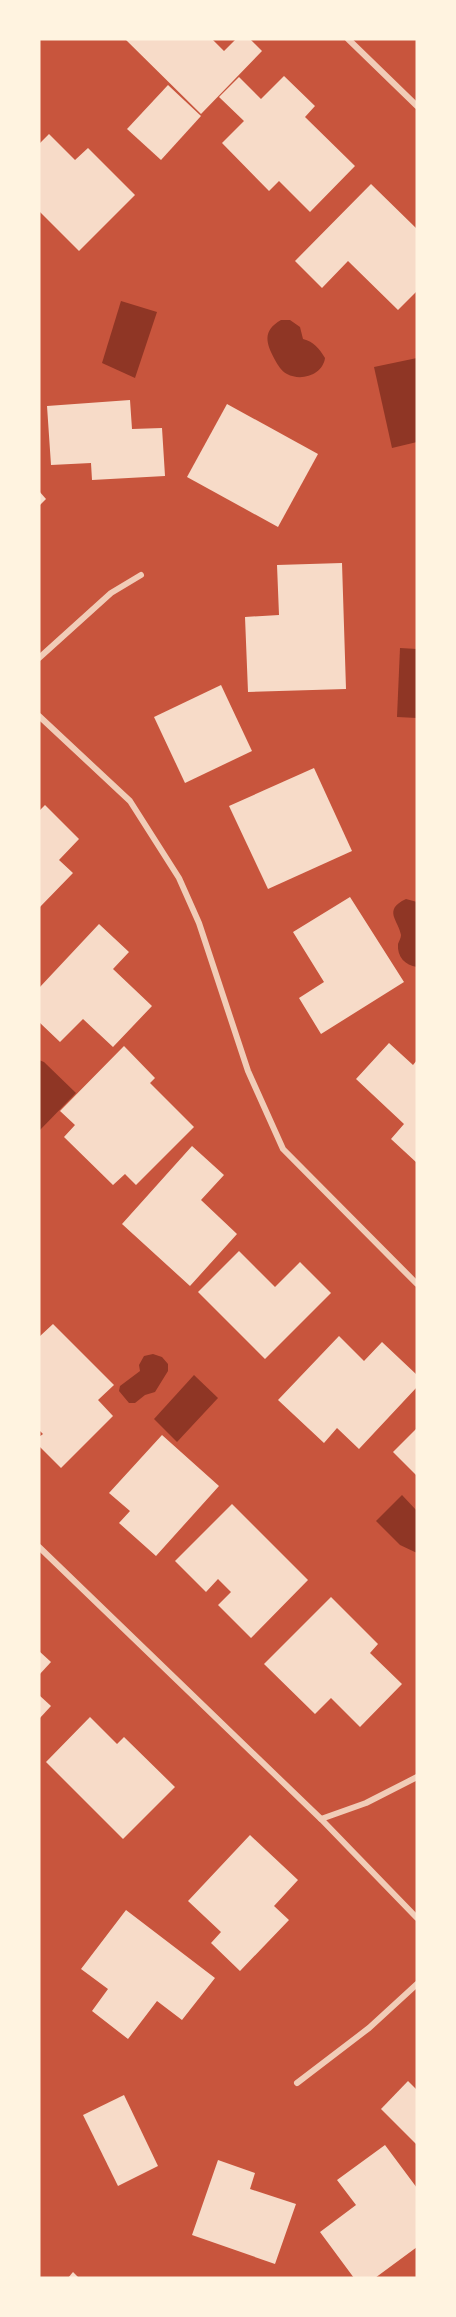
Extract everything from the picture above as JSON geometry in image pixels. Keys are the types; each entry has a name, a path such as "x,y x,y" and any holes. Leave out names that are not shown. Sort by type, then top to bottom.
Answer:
{"street":[{"path":"348,39 417,106"},
{"path":"39,658 111,593 141,575"},
{"path":"39,716 130,801 179,878 199,923 248,1071 283,1149 417,1284"},
{"path":"39,1547 321,1819 417,1918"},
{"path":"321,1819 366,1803 417,1777"},
{"path":"297,2083 369,2028 417,1984"}],"shaded area":[{"path":"121,301 157,312 135,378 102,363"},
{"path":"281,320 290,320 300,327 303,339 313,344 323,354 325,358 323,364 316,372 299,377 285,373 279,366 269,348 268,333"},
{"path":"417,358 417,442 392,448 374,367"},
{"path":"400,648 417,649 417,718 397,717"},
{"path":"406,899 417,902 417,967 403,960 398,949 401,935 393,912 399,903"},
{"path":"39,1060 44,1062 76,1093 39,1131"},
{"path":"153,1354 162,1357 168,1364 168,1371 155,1392 145,1395 135,1403 129,1403 119,1391 120,1386 140,1371 139,1365 144,1356"},
{"path":"194,1375 218,1398 177,1442 154,1419"},
{"path":"402,1495 417,1511 417,1553 400,1545 376,1521"}],"building":[{"path":"125,39 212,39 224,51 236,39 250,39 262,51 201,114"},
{"path":"284,76 315,106 305,117 355,166 310,212 279,181 269,191 222,143 244,121 219,97 239,77 261,99"},
{"path":"168,85 201,116 161,160 127,129"},
{"path":"49,134 75,160 88,148 135,195 79,251 39,211 39,144"},
{"path":"371,184 417,229 417,291 398,310 348,261 322,288 295,261"},
{"path":"130,400 132,429 162,428 165,476 92,480 91,463 51,465 47,406"},
{"path":"227,404 318,454 278,527 187,477"},
{"path":"39,491 46,499 39,506"},
{"path":"342,563 346,689 248,692 245,617 279,615 277,565"},
{"path":"221,685 252,751 185,783 154,717"},
{"path":"314,768 352,851 268,889 229,806"},
{"path":"45,805 79,839 59,860 73,873 39,908 39,811"},
{"path":"350,897 404,982 321,1034 299,998 324,982 293,932"},
{"path":"99,924 129,952 113,969 152,1006 113,1047 83,1019 60,1042 39,1022 39,988"},
{"path":"389,1043 413,1065 417,1060 417,1163 391,1139 404,1124 356,1079"},
{"path":"124,1046 155,1078 150,1083 194,1127 136,1185 125,1174 113,1185 64,1137 75,1125 60,1111"},
{"path":"192,1146 224,1175 201,1200 237,1234 190,1286 122,1224"},
{"path":"239,1251 275,1287 300,1262 331,1293 265,1359 198,1292"},
{"path":"53,1324 114,1385 98,1400 113,1416 61,1468 39,1446 39,1437 43,1434 39,1430 39,1337"},
{"path":"339,1336 364,1361 382,1342 417,1375 417,1387 359,1449 337,1428 324,1443 278,1400"},
{"path":"417,1428 417,1476 393,1452"},
{"path":"162,1435 219,1486 156,1556 119,1523 130,1511 109,1493"},
{"path":"232,1504 308,1580 251,1638 218,1605 231,1592 218,1579 206,1592 175,1561"},
{"path":"331,1597 378,1644 370,1653 402,1684 360,1727 331,1698 315,1714 264,1664"},
{"path":"39,1651 51,1662 39,1675"},
{"path":"39,1695 51,1706 39,1719"},
{"path":"90,1717 117,1744 124,1737 175,1787 123,1839 46,1762"},
{"path":"250,1835 298,1880 274,1906 289,1920 240,1971 211,1943 221,1932 188,1901"},
{"path":"126,1910 215,1978 182,2020 157,2001 128,2039 92,2011 108,1989 81,1969"},
{"path":"408,2081 417,2090 417,2145 381,2109"},
{"path":"124,2095 158,2166 118,2186 83,2115"},
{"path":"385,2145 417,2188 417,2247 375,2278 354,2278 320,2232 356,2205 337,2180"},
{"path":"218,2160 255,2173 250,2189 296,2204 275,2264 192,2235"},
{"path":"73,2272 79,2278 68,2278"}]}
